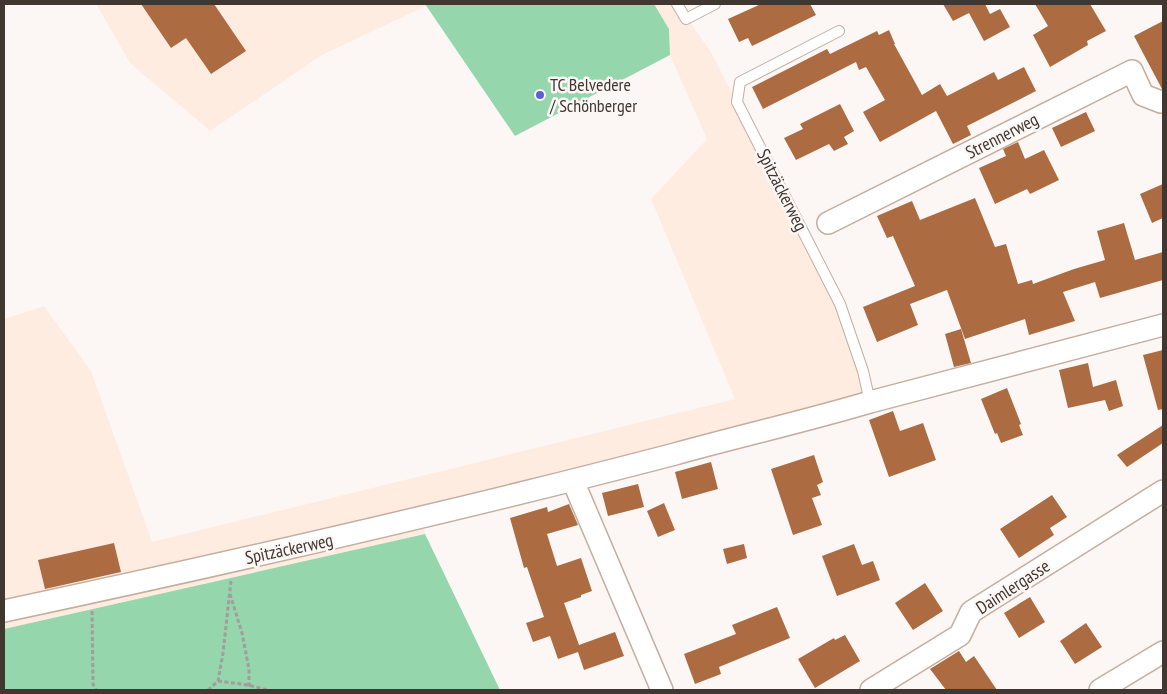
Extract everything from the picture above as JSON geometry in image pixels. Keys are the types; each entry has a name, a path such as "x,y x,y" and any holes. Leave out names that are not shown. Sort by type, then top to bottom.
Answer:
{"street":[{"name":"Strennerweg","path":"828,223 1132,71 1143,95 1160,102 1163,101"},
{"name":"Spitzäckerweg","path":"4,611 329,540 573,481 1163,325"},
{"path":"573,481 662,690"},
{"name":"Daimlergasse","path":"871,690 960,635 971,612 1163,491"},
{"path":"1100,690 1163,652"}],"lane":[{"path":"677,4 686,20 716,4"},
{"name":"Spitzäckerweg","path":"839,30 740,82 737,102 840,304 863,371 870,402"}],"path":[{"path":"208,690 218,681 233,561"},
{"path":"230,591 250,669 249,690"},
{"path":"91,592 94,684 96,690"},
{"path":"218,681 268,690"}],"shaded area":[{"path":"96,4 425,4 426,6 322,55 210,131 130,63"},
{"path":"654,4 677,4 711,52 840,304 870,402 420,518 425,534 4,629 4,319 44,306 91,371 152,542 735,399 651,199 707,139 670,55 669,29"}],"green space":[{"name":"TC Belvedere / Schönberger","path":"425,4 654,4 669,29 670,55 515,136"},
{"path":"425,534 500,690 4,690 4,629"}],"building":[{"path":"141,4 214,4 246,51 211,74 186,38 171,48"},
{"path":"761,4 810,4 816,15 752,46 748,38 739,42 728,19"},
{"path":"943,4 985,4 990,14 1000,9 1010,27 984,41 969,13 953,21"},
{"path":"1035,4 1090,4 1106,31 1087,41 1088,45 1050,67 1033,35 1048,26"},
{"path":"1163,21 1163,89 1162,89 1134,36"},
{"path":"889,30 894,44 922,95 940,84 947,96 994,72 998,80 1024,67 1036,91 967,126 971,135 953,144 936,111 880,142 863,112 885,100 866,67 859,70 856,62 763,109 752,87 827,49 830,54 877,31 879,35"},
{"path":"840,104 854,131 844,137 848,144 834,151 829,144 796,160 784,138 803,129 800,124"},
{"path":"1086,112 1095,131 1061,147 1052,128"},
{"path":"1018,142 1025,159 1044,150 1059,180 1030,194 1027,189 995,204 979,168 1006,156 1003,149"},
{"path":"1163,184 1163,218 1152,223 1140,194"},
{"path":"975,198 995,247 1006,244 1018,284 1032,280 1033,284 1105,260 1097,231 1124,223 1135,260 1163,252 1163,280 1100,298 1095,282 1063,292 1075,321 1029,335 1025,319 965,339 947,290 910,304 918,325 877,342 863,307 915,286 893,236 887,238 877,216 912,201 920,220"},
{"path":"961,329 971,363 954,367 945,334"},
{"path":"1163,350 1163,409 1158,410 1143,355"},
{"path":"1088,363 1093,387 1116,380 1123,406 1109,411 1105,400 1068,408 1059,370"},
{"path":"1007,388 1021,424 1019,425 1023,435 1001,443 997,433 995,434 981,399"},
{"path":"893,411 900,431 923,423 936,460 889,477 869,420"},
{"path":"1163,425 1163,443 1127,467 1117,455"},
{"path":"814,455 823,482 817,485 821,495 812,498 822,525 793,535 771,469"},
{"path":"711,462 718,489 682,499 675,472"},
{"path":"638,484 644,507 608,516 602,493"},
{"path":"1052,495 1067,517 1050,528 1054,535 1019,558 1000,529"},
{"path":"664,503 675,530 658,537 647,511"},
{"path":"569,504 578,525 547,534 557,566 581,558 592,591 564,603 579,645 615,632 624,656 584,670 578,652 558,659 550,636 533,642 526,623 544,617 527,567 524,568 510,518 547,507 548,512"},
{"path":"114,543 121,572 45,589 38,560"},
{"path":"744,544 747,558 727,564 723,549"},
{"path":"854,544 862,565 873,561 880,580 837,596 822,556"},
{"path":"925,583 943,611 913,630 895,603"},
{"path":"1030,597 1045,622 1019,638 1004,613"},
{"path":"777,607 790,638 719,667 721,674 695,684 684,654 736,634 732,625"},
{"path":"1086,623 1102,647 1075,664 1060,641"},
{"path":"845,635 860,661 815,688 798,659 834,638 835,640"},
{"path":"959,651 966,662 974,656 997,690 946,690 930,669"}],"place":[{"name":"TC Belvedere / Schönberger","path":"540,95"}]}
